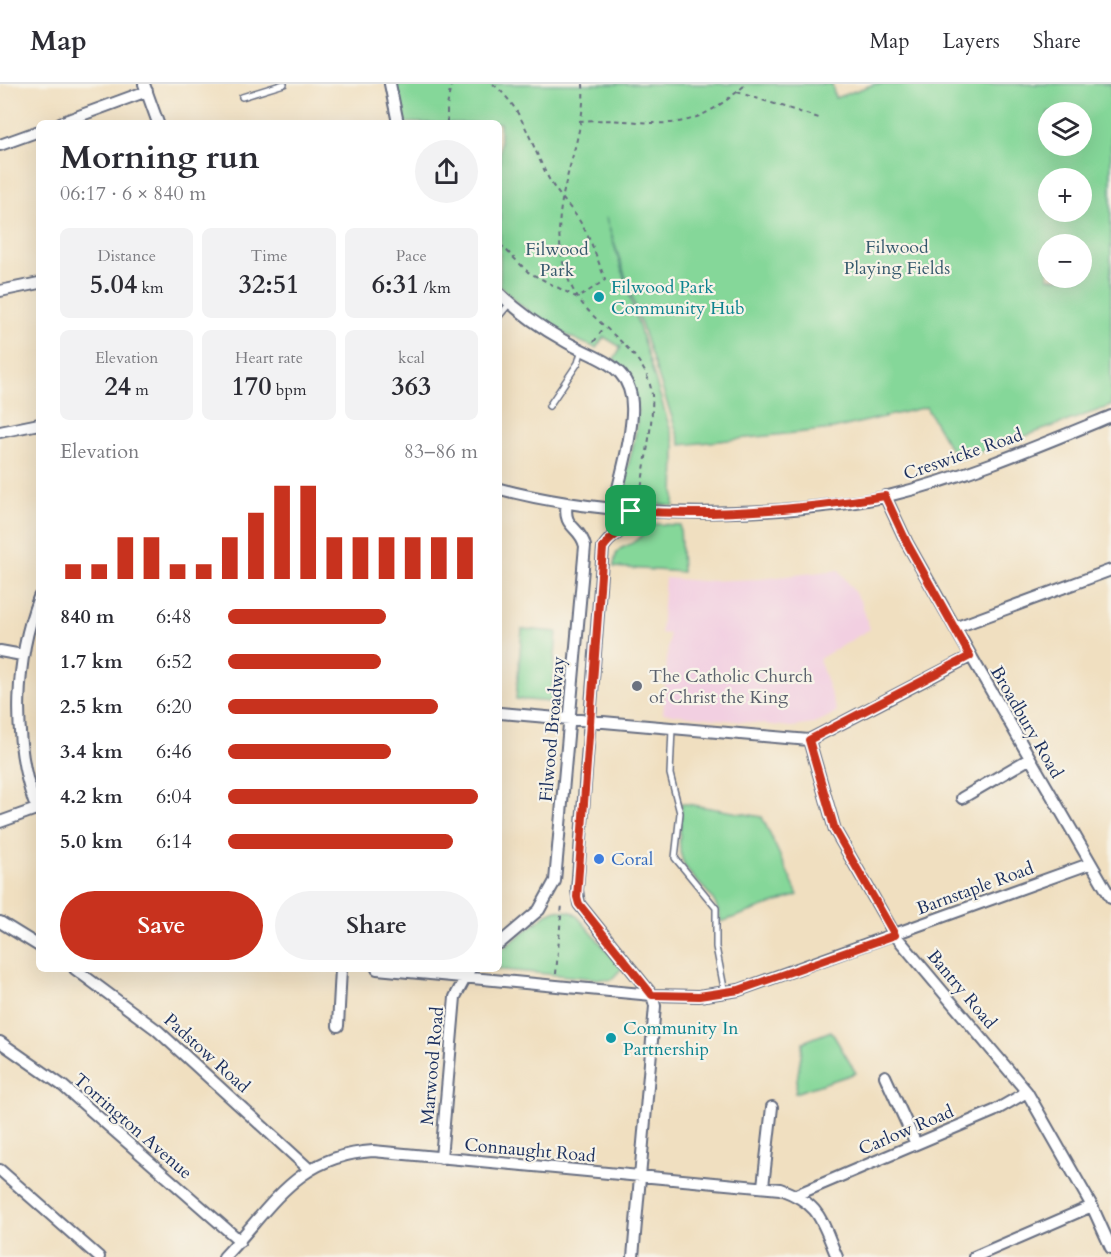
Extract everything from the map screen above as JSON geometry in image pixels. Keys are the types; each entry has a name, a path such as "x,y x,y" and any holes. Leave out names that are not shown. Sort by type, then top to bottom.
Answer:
{"street":[{"path":"390,84 398,120"},
{"path":"67,120 146,87 158,120"},
{"path":"0,145 36,132"},
{"path":"0,291 36,284"},
{"path":"502,296 542,327 604,360 623,376 631,393 632,414 613,509"},
{"name":"Creswicke Road","path":"502,489 567,503 685,515 834,504 885,496 987,466 1111,416"},
{"path":"0,432 36,425"},
{"name":"Broadbury Road","path":"885,496 907,543 957,627 970,656 1089,864 1110,894"},
{"name":"Filwood Broadway","path":"502,941 539,910 555,881 585,546 583,538 568,524 565,514 567,503"},
{"name":"Filwood Broadway","path":"631,511 627,526 619,535 607,541 603,548 577,897 579,904 652,995"},
{"path":"957,627 1111,570"},
{"path":"36,607 22,655 21,713 26,768 36,804"},
{"path":"0,651 22,655"},
{"path":"502,713 809,740 970,656"},
{"name":"Bantry Road","path":"809,740 835,830 895,935 1027,1092 1092,1206 1111,1248"},
{"path":"962,798 1029,759"},
{"path":"0,822 36,807"},
{"name":"Barnstaple Road","path":"450,972 555,986 652,995 699,996 726,993 895,935 1089,864"},
{"path":"0,922 36,944"},
{"name":"Padstow Road","path":"79,972 157,1030 309,1169"},
{"path":"338,1026 341,972"},
{"name":"Marwood Road","path":"441,1158 455,997 467,973"},
{"path":"633,1257 655,1016 652,995"},
{"name":"Torrington Avenue","path":"0,1042 63,1086 240,1241"},
{"path":"885,1076 916,1144"},
{"name":"Carlow Road","path":"796,1195 994,1111 1027,1092"},
{"path":"763,1186 772,1107"},
{"name":"Connaught Road","path":"224,1257 291,1185 309,1169 331,1158 350,1153 373,1151 763,1186 796,1195 810,1203 818,1214 837,1257"},
{"path":"0,1170 99,1257"},
{"path":"974,1257 1092,1206"}],"lane":[{"path":"242,97 284,84"},
{"path":"502,313 510,303"},
{"path":"549,406 578,363 584,350"},
{"path":"672,729 670,774 680,813 675,858 717,910 716,948 726,993"}],"path":[{"path":"447,120 452,84"},
{"path":"493,84 522,117 537,157 553,186 592,244 606,280 578,298 528,272 502,245"},
{"path":"561,195 579,121 583,84"},
{"path":"579,121 608,119 640,124 678,124 706,115 728,101 746,84"},
{"path":"737,92 822,119"},
{"path":"584,350 605,326"},
{"path":"539,910 546,906 562,904 571,906"},
{"path":"555,986 562,904"}],"shaded area":[{"path":"839,570 861,602 870,629 819,659 837,712 814,724 791,727 663,713 669,634 661,633 665,578 702,581 760,579"}],"green space":[{"name":"Filwood Playing Fields","path":"395,84 832,84 835,98 875,84 1111,84 1111,406 957,460 926,407 833,429 681,445 606,218 675,445 674,506 619,501 633,445 637,408 634,391 627,375 614,359 621,347 604,337 596,348 569,336 532,314 502,288 502,120 402,120"},
{"path":"651,524 680,525 682,572 614,567 618,551 640,537"},
{"path":"522,629 557,632 551,702 516,699"},
{"path":"681,803 762,817 798,895 721,922 714,900 691,874 682,859 680,852"},
{"path":"556,910 572,912 622,968 611,980 502,970 502,949 547,914"},
{"path":"831,1031 856,1073 795,1093 803,1042"}],"place":[{"name":"Filwood Park Community Hub","path":"599,297"},
{"name":"The Catholic Church of Christ the King","path":"637,686"},
{"name":"Coral","path":"599,859"},
{"name":"Community In Partnership","path":"611,1038"}],"route":[{"path":"885,496 907,543 957,627 970,656 809,740 835,830 879,911 895,935 739,990 699,996 652,995 579,904 577,890 603,548 607,541 619,535 627,526 631,511 685,515 749,512 834,504 885,496"}],"park label":[{"name":"Filwood Park","path":"557,259"}]}
